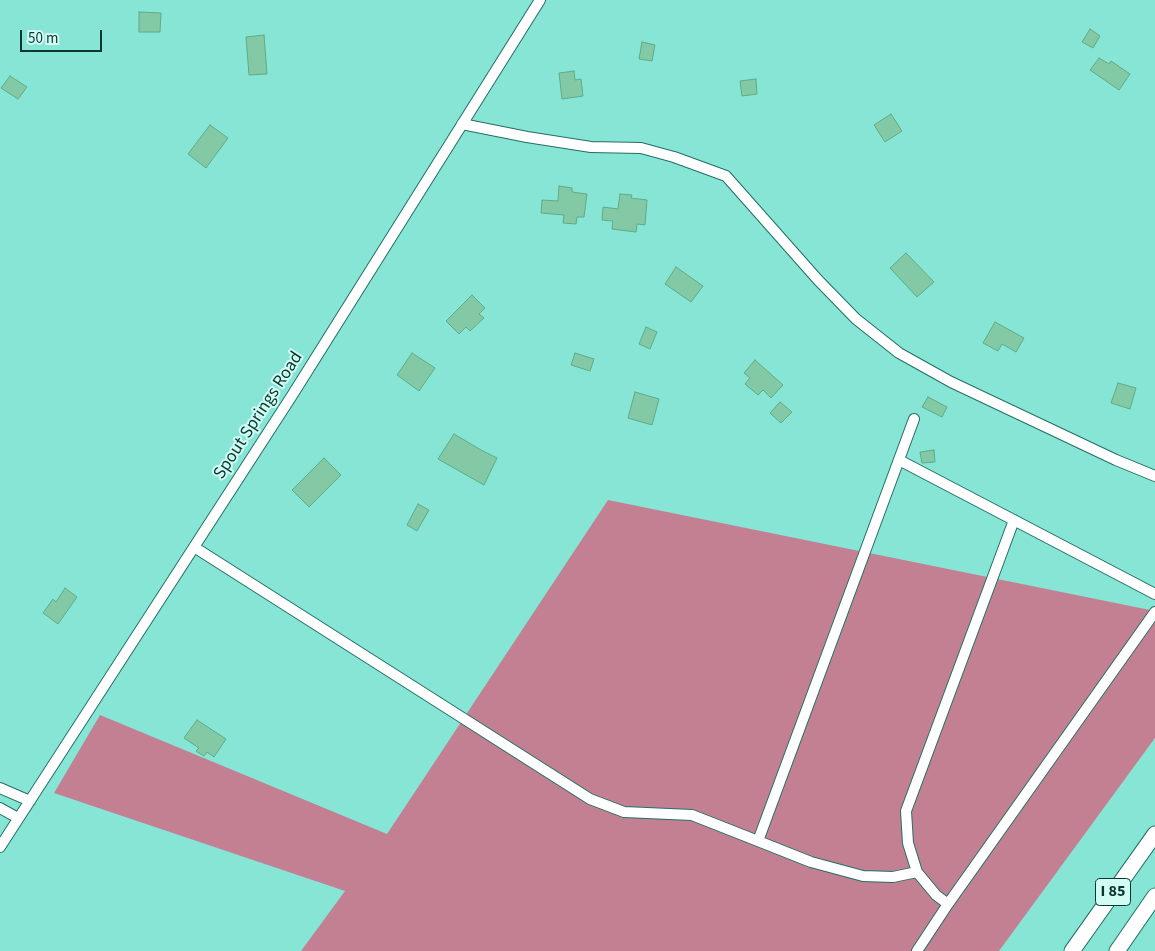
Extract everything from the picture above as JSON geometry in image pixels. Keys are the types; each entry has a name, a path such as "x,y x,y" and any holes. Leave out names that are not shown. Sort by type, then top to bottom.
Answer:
{"highway":[{"name":"I 85","path":"1072,951 1155,834"},
{"name":"I 85","path":"1117,951 1155,896"}],"street":[{"name":"Spout Springs Road","path":"0,847 293,394 540,0"},
{"path":"462,124 528,138 591,147 641,148 674,157 726,176 818,280 856,319 899,353 951,382 1116,460 1155,476"},
{"path":"758,841 914,419"},
{"path":"899,460 1155,594"},
{"path":"948,904 936,895 917,872 908,843 906,811 1014,520"},
{"path":"194,547 590,800 624,812 692,815 811,862 863,876 893,877 917,872"},
{"path":"917,951 948,904 1155,612"},
{"path":"0,788 30,800"},
{"path":"0,808 18,818"}],"shaded area":[{"path":"608,500 1155,611 1155,738 999,951 301,951 345,891 54,793 100,715 387,834"}],"building":[{"path":"139,12 161,13 160,32 139,32"},
{"path":"1090,29 1100,36 1093,48 1082,42"},
{"path":"264,35 267,74 249,75 246,37"},
{"path":"642,42 655,45 652,61 639,59"},
{"path":"1099,58 1109,64 1111,61 1130,74 1119,90 1090,70"},
{"path":"574,71 575,80 581,79 583,96 562,99 559,73"},
{"path":"10,76 27,87 18,99 1,88"},
{"path":"756,79 757,94 742,96 740,81"},
{"path":"891,114 902,131 885,142 874,125"},
{"path":"210,125 228,138 206,168 188,154"},
{"path":"559,186 572,188 572,192 587,194 584,217 577,217 576,224 563,223 564,215 541,213 542,200 558,201"},
{"path":"620,194 632,195 631,198 647,200 645,225 637,224 636,232 612,229 613,221 602,220 603,207 618,209"},
{"path":"906,253 934,282 917,297 890,268"},
{"path":"676,267 703,286 691,302 665,284"},
{"path":"472,295 485,308 479,314 484,318 470,331 466,327 459,334 446,321"},
{"path":"995,322 1024,338 1016,352 1002,344 998,351 983,343"},
{"path":"646,327 657,332 650,349 639,344"},
{"path":"412,353 435,368 419,391 397,375"},
{"path":"575,353 594,359 590,371 571,365"},
{"path":"755,360 783,385 771,398 763,390 758,395 745,384 750,378 744,373"},
{"path":"1118,383 1136,388 1130,409 1111,403"},
{"path":"635,392 659,399 652,425 628,418"},
{"path":"928,397 947,407 942,417 922,407"},
{"path":"780,402 792,412 781,423 770,413"},
{"path":"454,434 497,458 484,485 438,459"},
{"path":"934,450 935,462 922,463 920,452"},
{"path":"324,458 341,475 309,507 292,490"},
{"path":"418,504 429,510 417,531 407,525"},
{"path":"65,588 77,597 58,624 43,613 53,599 56,602"},
{"path":"197,720 226,739 214,757 207,752 204,756 196,751 199,748 184,738"}]}
